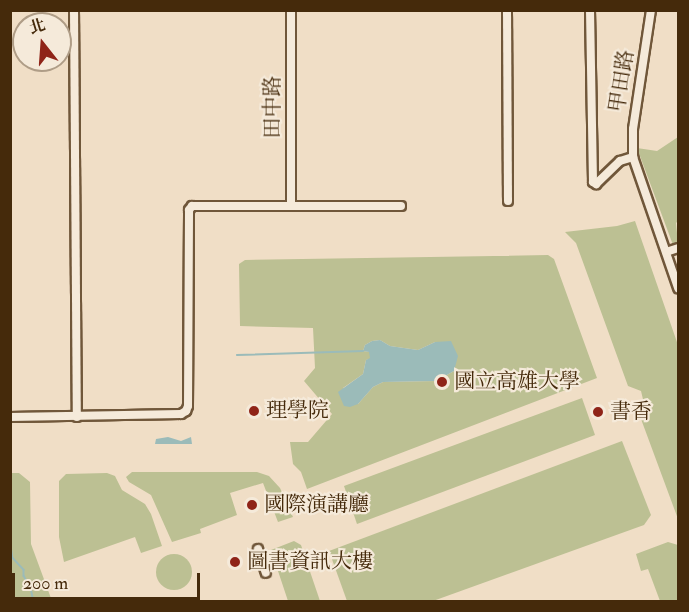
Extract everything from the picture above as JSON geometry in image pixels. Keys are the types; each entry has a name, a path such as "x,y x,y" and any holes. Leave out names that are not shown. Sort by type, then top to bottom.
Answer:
{"street":[{"path":"74,10 77,417"},
{"name":"田中路","path":"291,10 291,204"},
{"path":"507,10 508,201"},
{"path":"590,10 593,182 596,184 620,161 633,158"},
{"name":"甲田路","path":"651,10 633,129 633,158 678,288"},
{"path":"10,417 77,417 186,411 188,406 189,210 196,204 400,206"},
{"path":"666,252 678,248"},
{"path":"258,549 266,573"}],"green space":[{"path":"678,137 678,221 676,223 678,243 673,245 637,148 657,151"},
{"path":"635,221 678,345 678,519 641,419 646,412 641,391 628,386 576,243 565,232 617,226"},
{"path":"548,255 554,259 597,378 307,489 301,472 293,464 290,442 308,442 332,414 304,381 315,368 313,328 240,326 239,264 245,260","holes":["380,340 390,346 418,350 435,342 454,371 436,381 383,382 373,387 358,404 343,388 363,374 366,360 370,359 370,352 363,351 365,345"]},
{"path":"582,398 595,435 357,524 344,486"},
{"path":"622,441 651,515 644,525 433,601 347,601 329,551"},
{"path":"132,472 257,472 269,476 280,488 293,517 278,522 263,483 230,493 237,515 200,529 201,533 172,542 151,495 129,482 126,477"},
{"path":"11,473 19,473 30,482 31,544 52,601 11,601"},
{"path":"107,473 115,476 122,490 145,504 151,514 162,546 141,553 135,537 64,562 59,537 59,481 66,474"},
{"path":"294,541 301,545 320,601 288,601 271,550"},
{"path":"668,542 678,545 678,601 660,601 648,569 641,571 636,554"},
{"path":"174,554 187,559 192,572 187,585 174,590 161,585 156,572 161,559"}],"water":[{"path":"380,340 390,346 418,350 435,342 451,341 458,356 454,371 436,381 383,382 373,387 358,404 350,407 344,406 338,392 363,374 366,360 370,358 369,352 363,351 365,345"},
{"path":"168,437 181,441 191,437 192,444 155,444 156,439"}],"waterway":[{"path":"237,355 363,351"},
{"path":"10,496 10,504"},
{"path":"10,523 10,529"},
{"path":"10,540 13,558 24,570 34,602"}],"place":[{"name":"國立高雄大學","path":"442,382"},
{"name":"理學院","path":"254,411"},
{"name":"書香","path":"598,412"},
{"name":"國際演講廳","path":"252,505"},
{"name":"圖書資訊大樓","path":"235,562"}]}
